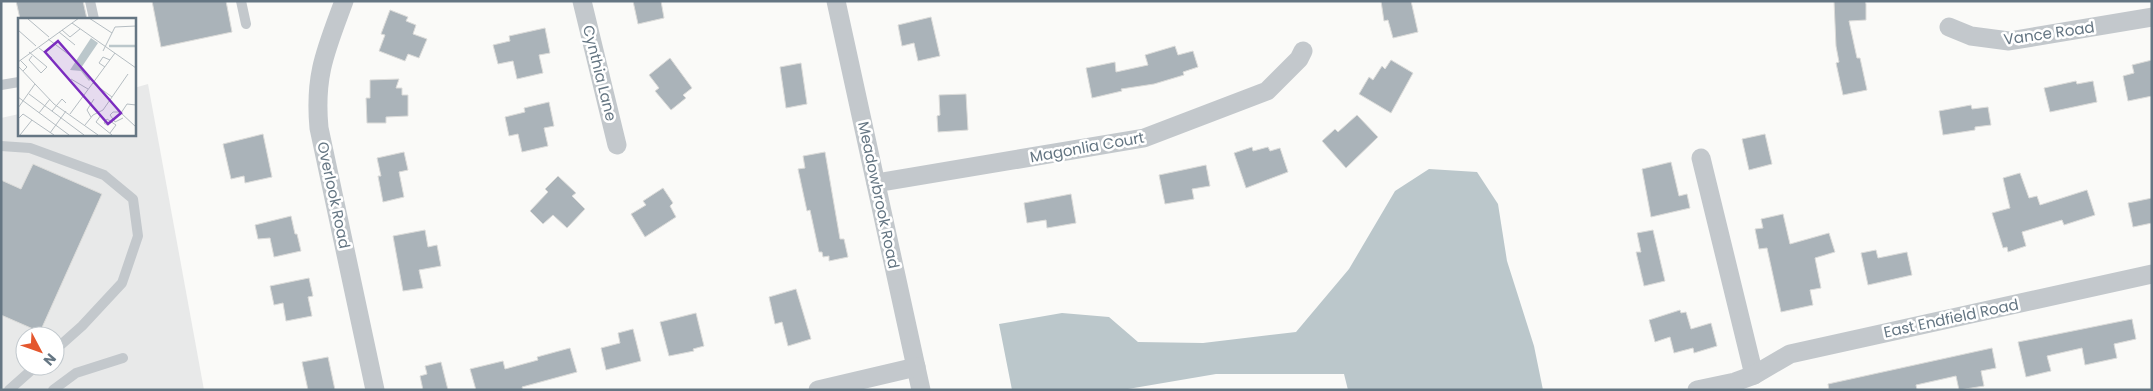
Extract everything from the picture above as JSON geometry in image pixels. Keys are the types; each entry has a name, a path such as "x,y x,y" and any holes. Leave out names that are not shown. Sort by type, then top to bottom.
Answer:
{"street":[{"name":"Overlook Road","path":"344,1 322,60 317,103 319,128 375,390"},
{"name":"Cynthia Lane","path":"582,1 617,145"},
{"name":"Meadowbrook Road","path":"836,1 920,390"},
{"name":"Vance Road","path":"1948,27 1971,36 2009,41 2152,16"},
{"name":"Magonlia Court","path":"876,183 1144,138 1267,91 1299,59 1304,51"},
{"path":"1701,158 1754,375"},
{"name":"East Endfield Road","path":"1697,390 1735,382 1754,375 1790,354 2152,274"},
{"path":"818,390 916,367"}],"lane":[{"path":"90,1 94,18"},
{"path":"241,1 246,24"},
{"path":"1,85 18,82"},
{"path":"1,146 30,148 104,175 133,199 138,236 122,282 82,326 65,341"},
{"path":"53,390 76,373 122,358"},
{"path":"8,390 24,376"}],"shaded area":[{"path":"148,84 204,390 1,390 1,118 18,114 18,135 135,135 135,88"},
{"path":"1429,169 1477,172 1498,204 1507,261 1534,346 1543,390 1348,390 1344,374 1216,374 1122,390 1012,390 999,324 1062,313 1109,317 1138,342 1203,343 1296,332 1349,269 1395,191"}],"building":[{"path":"16,1 83,1 87,18 20,18"},
{"path":"152,1 226,1 232,32 161,47"},
{"path":"633,1 661,1 664,18 638,24"},
{"path":"1381,1 1411,1 1418,32 1393,38 1388,20 1384,21"},
{"path":"1834,1 1865,1 1866,20 1849,21 1857,58 1860,58 1867,90 1843,95 1836,63 1839,62 1836,46"},
{"path":"390,10 408,17 406,21 416,25 413,34 427,39 419,58 408,54 405,61 379,51 385,35 381,34"},
{"path":"931,17 940,56 918,61 914,43 902,46 898,25"},
{"path":"545,28 550,53 539,55 543,73 517,79 513,61 498,64 493,45 510,41 509,36"},
{"path":"1175,46 1178,55 1193,51 1198,67 1183,72 1184,75 1154,84 1121,89 1122,91 1092,98 1086,68 1115,62 1116,72 1148,65 1145,55"},
{"path":"670,58 692,88 683,95 686,98 671,110 655,91 659,88 649,75"},
{"path":"1391,60 1413,73 1391,113 1359,94 1369,77 1373,80 1382,66 1385,69"},
{"path":"2152,60 2152,96 2128,101 2123,76 2134,73 2132,65"},
{"path":"801,63 807,104 786,108 780,67"},
{"path":"399,79 396,88 402,88 402,95 408,95 408,116 386,117 386,123 367,123 366,98 370,98 370,80"},
{"path":"2076,81 2077,84 2093,81 2097,102 2050,112 2044,88"},
{"path":"966,94 968,130 938,132 937,116 940,115 939,95"},
{"path":"549,102 554,126 544,128 548,146 522,152 518,134 509,136 505,117 525,112 524,108"},
{"path":"1971,105 1972,109 1988,107 1991,125 1975,127 1975,130 1943,135 1939,111"},
{"path":"1357,115 1378,137 1346,168 1322,141 1335,129 1338,132"},
{"path":"263,134 272,177 245,183 244,176 231,179 223,144"},
{"path":"1765,134 1772,164 1749,170 1742,139"},
{"path":"1252,147 1253,151 1268,147 1270,151 1280,148 1288,172 1246,188 1234,153"},
{"path":"404,152 408,170 399,172 404,197 383,202 378,176 381,176 377,158"},
{"path":"825,152 840,239 844,239 848,257 829,261 829,256 823,257 822,252 819,252 810,210 807,211 798,169 805,168 803,156"},
{"path":"1671,162 1679,196 1687,194 1690,208 1651,217 1642,169"},
{"path":"33,164 102,194 43,326 26,326 1,315 1,180 21,189"},
{"path":"1206,165 1210,186 1192,189 1194,199 1165,204 1159,175"},
{"path":"2020,173 2029,198 2037,196 2040,205 2087,190 2095,215 2064,225 2062,220 2022,232 2026,246 2008,252 2007,247 2003,248 1992,213 2010,208 2003,178"},
{"path":"558,176 576,193 572,196 585,209 567,228 553,215 543,224 530,211 548,192 545,189"},
{"path":"663,188 673,203 670,206 676,217 645,237 631,214 646,205 643,201"},
{"path":"1071,194 1076,223 1047,228 1046,220 1027,223 1024,203"},
{"path":"2152,198 2152,223 2133,227 2128,203"},
{"path":"1783,214 1790,244 1829,233 1835,252 1815,258 1821,288 1810,290 1813,305 1781,312 1767,248 1759,249 1755,229 1763,228 1761,219"},
{"path":"291,216 301,251 274,257 270,238 258,239 255,225"},
{"path":"425,230 428,247 437,245 441,266 419,270 423,288 403,291 393,236"},
{"path":"1653,230 1665,281 1644,286 1636,252 1641,252 1637,233"},
{"path":"1876,250 1878,258 1907,252 1912,275 1868,285 1861,253"},
{"path":"309,278 313,296 308,297 312,316 286,321 283,303 274,305 270,286"},
{"path":"796,289 811,339 788,346 782,322 775,324 769,297"},
{"path":"1680,310 1681,313 1686,312 1691,329 1711,323 1717,346 1694,353 1693,348 1674,353 1670,337 1655,342 1649,320"},
{"path":"696,313 704,346 693,349 694,351 669,356 660,322"},
{"path":"2132,319 2136,339 2114,344 2117,358 2085,365 2082,348 2047,356 2051,371 2026,377 2018,342"},
{"path":"633,329 641,361 606,370 601,348 620,343 618,333"},
{"path":"570,348 577,372 522,387 523,390 476,390 470,369 503,361 505,369 538,360 537,357"},
{"path":"1992,348 1996,368 1981,371 1984,386 1959,390 1956,376 1916,385 1917,390 1829,390 1828,384"},
{"path":"328,357 335,390 308,390 302,362"},
{"path":"441,362 448,390 423,390 420,376 427,374 425,366"}]}
